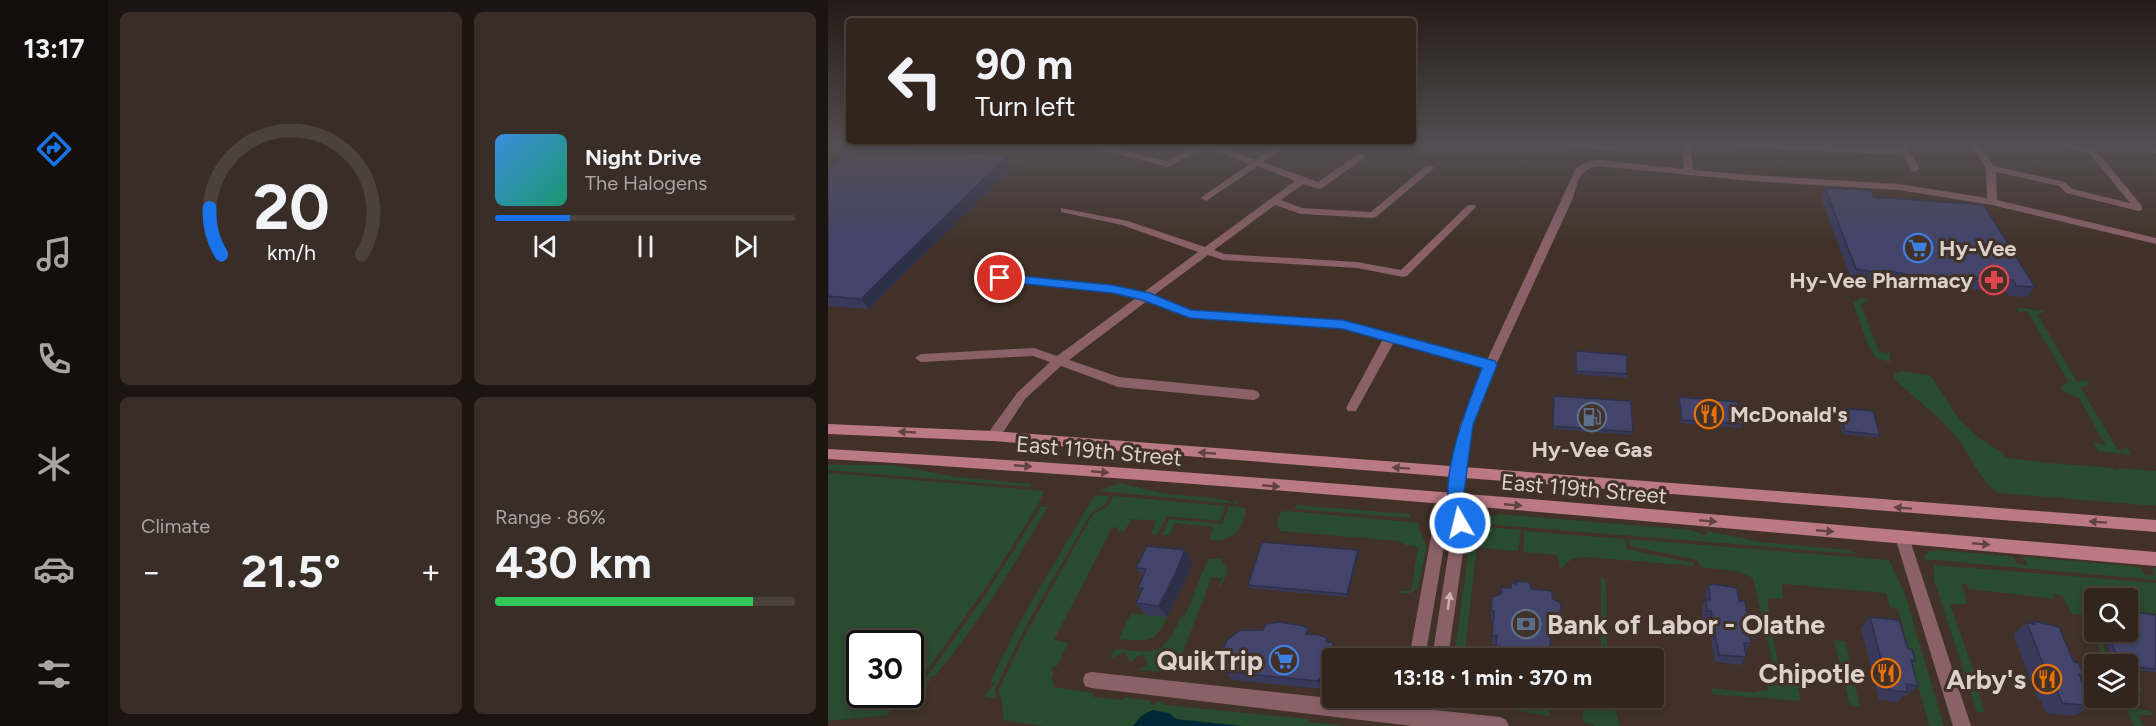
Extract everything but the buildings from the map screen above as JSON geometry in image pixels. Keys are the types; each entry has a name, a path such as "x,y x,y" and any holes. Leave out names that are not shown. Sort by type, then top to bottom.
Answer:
{"main road":[{"name":"East 119th Street","path":"828,429 993,436 2156,526"},
{"name":"East 119th Street","path":"828,454 968,462 1455,500 2156,559"}],"street":[{"path":"1206,198 1236,178"},
{"path":"1297,178 1319,186 1330,178"},
{"path":"1274,201 1301,211 1372,215 1417,178"},
{"path":"1441,648 1461,517 1455,500 1466,425 1490,365 1575,178"},
{"path":"1762,178 1899,187 1992,202 2156,241"},
{"path":"1991,178 1992,202"},
{"path":"2035,178 2062,184 2069,190 2139,208 2114,178"},
{"path":"993,436 1021,396 1060,360 1302,180"},
{"path":"1064,210 1125,223 1223,257 1356,265 1403,273 1471,207"},
{"path":"1000,278 1112,289 1145,296 1190,314 1343,324 1490,365"},
{"path":"1352,408 1390,338"},
{"path":"921,358 1034,352 1118,382 1254,395"},
{"path":"1419,648 1442,514 1455,500"},
{"path":"1902,537 1962,726"},
{"path":"1091,680 1422,721 1500,726"}],"green space":[{"path":"1861,298 1870,300 1861,304 1879,352 1890,353 1890,362 1876,358 1867,343 1853,303"},
{"path":"2017,309 2045,311 2038,315 2077,382 2087,380 2089,384 2081,388 2118,450 2127,448 2131,455 2098,451 2093,441 2106,446 2079,398 2064,392 2061,386 2069,382 2027,311 2018,312"},
{"path":"1901,371 1931,376 1958,418 1978,437 2004,454 2004,457 2112,468 2118,471 2117,468 2156,471 2156,506 1999,493 1980,475 1950,430 1895,380 1894,374"},
{"path":"828,465 892,465 956,477 1032,484 1030,487 828,470"},
{"path":"828,473 1044,491 1038,505 991,580 924,675 924,630 846,630 846,708 892,708 888,715 828,721"},
{"path":"1120,483 1166,494 1222,499 1232,503 1238,500 1237,504 1099,491"},
{"path":"1094,496 1109,496 1105,505 1091,513 1028,622 995,689 996,698 984,696 995,683 990,682 1018,625"},
{"path":"1113,496 1225,506 1220,521 1167,516 1157,535 1151,534 1156,521 1131,519 1125,531 1118,531 1118,527 1112,528 1054,640 1068,643 1057,666 1053,666 1051,671 1054,672 1052,678 1054,687 1093,693 1092,696 1095,697 1122,700 1125,697 1151,701 1150,705 1164,702 1164,705 1308,719 1308,722 1346,726 1043,726 1002,720 1004,715 999,689 1024,637 1093,514 1107,507"},
{"path":"1296,505 1410,514 1409,518 1295,509"},
{"path":"1229,506 1246,508 1240,528 1225,539 1209,540 1214,527 1175,523 1170,535 1162,535 1169,519 1222,524"},
{"path":"1041,507 1048,507 981,615 935,676 931,676 926,691 924,691 924,681 988,591"},
{"path":"1281,512 1419,523 1419,529 1427,547 1418,588 1411,593 1400,593 1411,591 1418,547 1405,545 1399,541 1280,531 1277,523"},
{"path":"1486,513 1494,517 1498,514 1691,530 1705,535 1708,531 1760,542 1848,550 1857,554 1471,523"},
{"path":"1488,527 1521,530 1518,551 1482,548 1482,545 1477,545 1465,648 1455,648 1469,548"},
{"path":"1524,531 1625,539 1626,549 1694,563 1694,566 1586,557 1572,559 1560,569 1558,555 1523,552"},
{"path":"1629,539 1889,560 1904,591 1944,726 1929,726 1898,609 1890,607 1886,593 1782,584 1783,599 1767,598 1780,679 1797,682 1801,701 1712,694 1711,688 1754,693 1764,690 1766,692 1769,689 1767,687 1771,677 1776,677 1753,578 1736,571 1700,567 1698,560 1630,546"},
{"path":"1937,550 2014,557 2017,564 2027,565 2024,558 2027,557 2131,566 2141,568 2146,575 2155,575 2152,568 2156,568 2156,580 1923,559 1928,552"},
{"path":"1208,559 1221,559 1228,571 1219,587 1222,578 1212,577 1179,662 1176,662 1168,672 1138,670 1148,664 1142,654 1130,662 1125,652 1110,659 1115,649 1149,651 1164,645 1170,639 1181,616 1184,616 1187,611"},
{"path":"1934,565 2156,583 2156,614 2138,612 2138,588 2084,588 2084,615 2072,614 2063,596 2053,594 2055,599 1969,589 1967,584 1962,584 1967,604 1950,604 1979,686 1977,686 1985,713 1977,712 1934,580"},
{"path":"1601,576 1606,580 1607,648 1601,648"},
{"path":"1131,613 1167,618 1163,627 1153,637 1142,640 1119,639"},
{"path":"1834,640 1845,641 1860,707 1850,706"},
{"path":"2096,642 2101,642 2107,654 2102,654"},
{"path":"2138,681 2143,692 2138,692"},
{"path":"1499,708 1550,708 1549,716"},
{"path":"1584,708 1614,708 1620,726 1595,726 1582,721"},
{"path":"2126,708 2150,711 2153,715 2139,715 2143,726 2134,726"}],"water":[{"path":"1152,710 1169,713 1176,719 1242,726 1133,726 1141,716"}],"place":[{"name":"Hy-Vee","path":"1918,248"},
{"name":"Hy-Vee Pharmacy","path":"1994,280"},
{"name":"McDonald's","path":"1709,414"},
{"name":"Hy-Vee Gas","path":"1592,417"},
{"name":"Bank of Labor - Olathe","path":"1526,624"},
{"name":"QuikTrip","path":"1284,660"},
{"name":"Chipotle","path":"1886,673"},
{"name":"Arby's","path":"2047,679"}],"route":[{"path":"1000,278 1112,289 1145,296 1190,314 1343,324 1490,365 1466,425 1455,500 1461,517 1460,523"}]}
